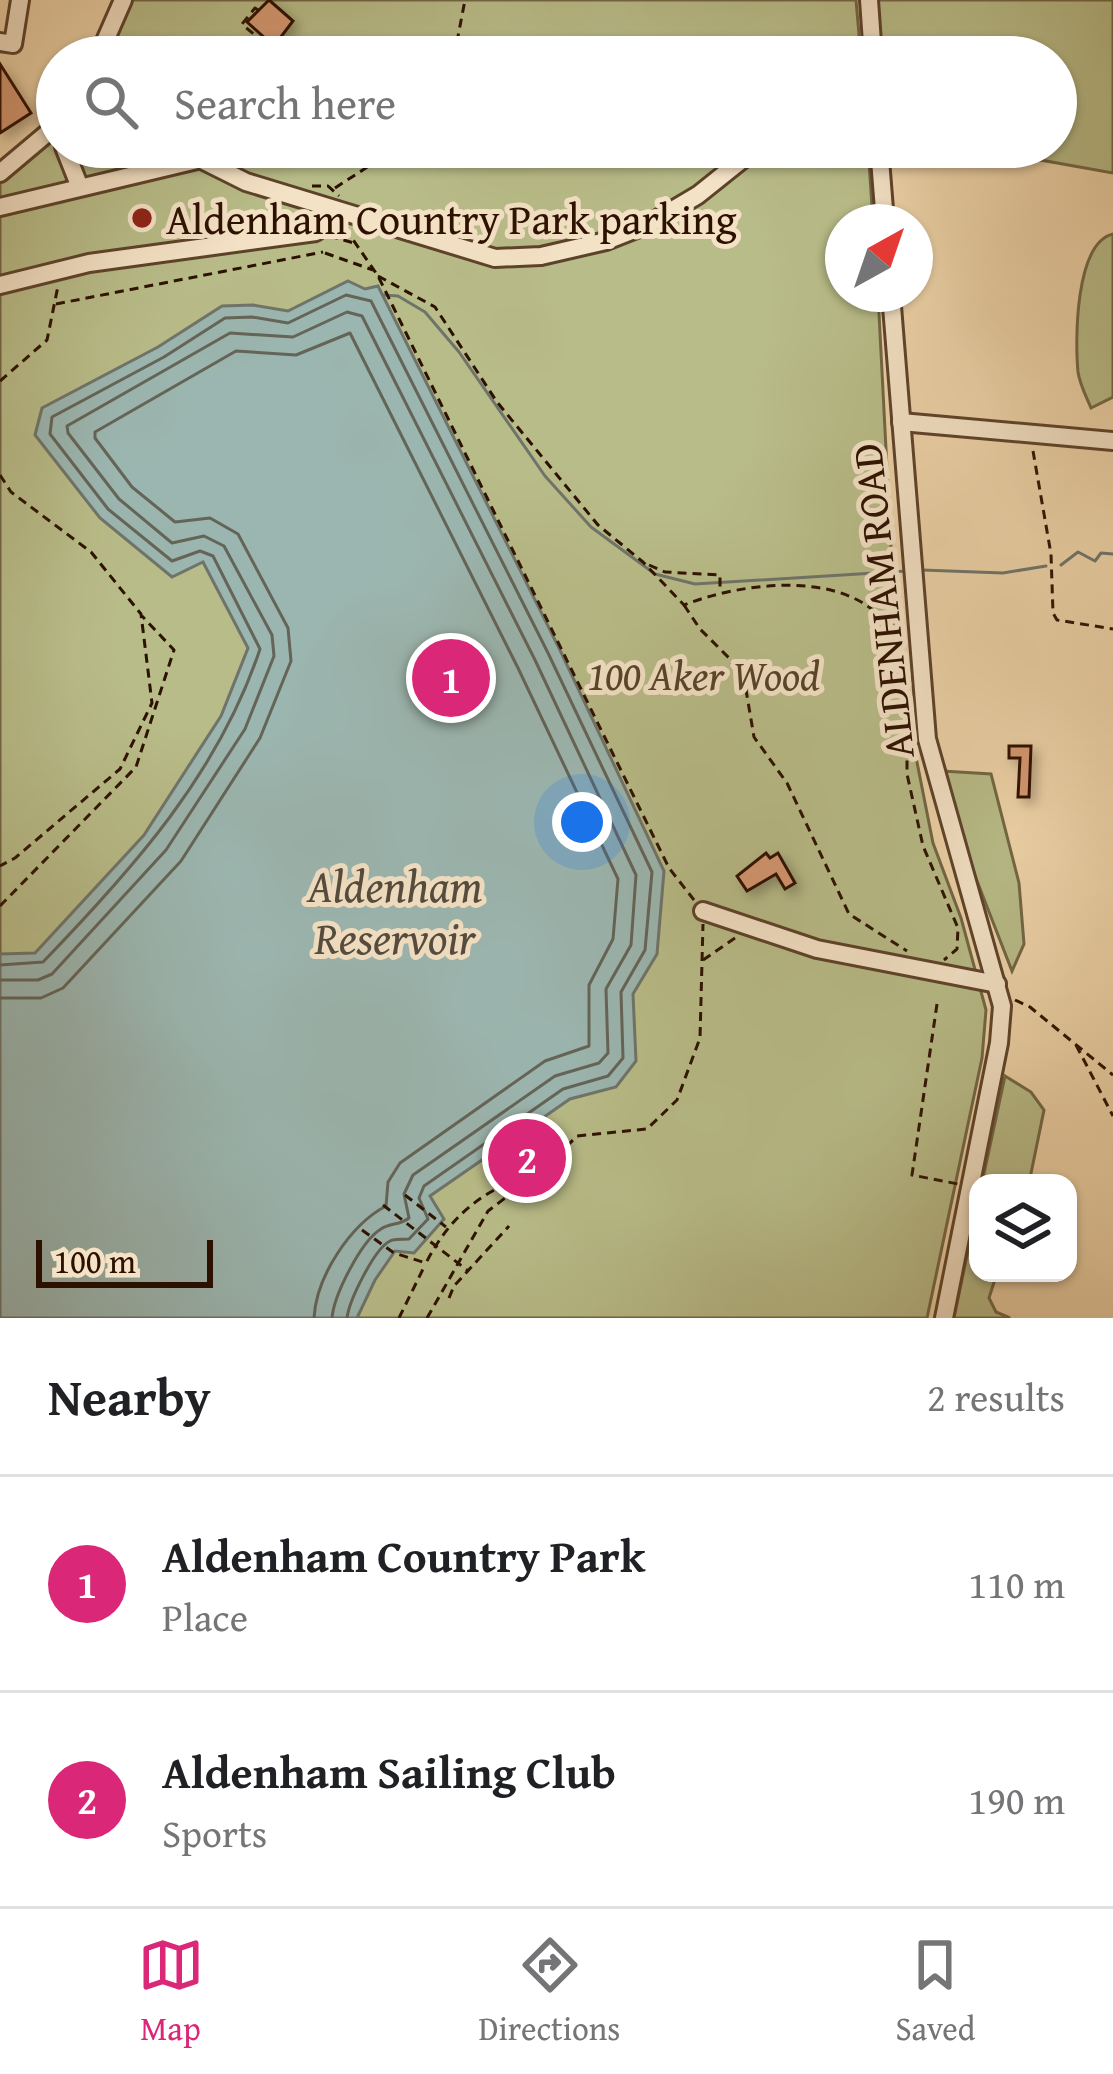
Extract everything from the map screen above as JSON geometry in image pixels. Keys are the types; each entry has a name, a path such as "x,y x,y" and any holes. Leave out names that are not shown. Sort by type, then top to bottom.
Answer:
{"street":[{"path":"0,42 13,44 20,0"},
{"path":"107,36 123,0"},
{"path":"869,0 871,36"},
{"path":"0,172 36,143"},
{"path":"72,168 79,185"},
{"path":"0,207 159,168"},
{"path":"215,168 332,212 495,258 541,256 606,241 649,224 732,168"},
{"path":"881,168 884,204"},
{"path":"237,200 244,181"},
{"path":"0,285 88,263 316,232 332,212"},
{"name":"ALDENHAM ROAD","path":"892,312 927,740 1001,1006 999,1042 972,1174"},
{"path":"901,422 1113,441"},
{"path":"703,910 818,949 997,988"},
{"name":"ALDENHAM ROAD","path":"944,1318 969,1191"}],"path":[{"path":"458,36 465,0"},
{"path":"254,36 242,24 258,10"},
{"path":"244,181 249,168"},
{"path":"334,189 366,168"},
{"path":"316,232 356,243 376,273 669,868 703,910 700,1038 677,1100 646,1129 577,1136 488,1211 427,1318"},
{"path":"0,381 47,340 56,304 323,252 376,273 435,307 512,420 598,525 645,564 729,658 746,690 754,737 787,783 849,914 910,953"},
{"path":"1018,431 1029,439 1035,458 1057,620 1113,629"},
{"path":"0,475 11,492 91,552 174,650 136,767 0,906"},
{"path":"645,564 665,572 719,575 720,589"},
{"path":"684,605 720,589 811,584 860,598 889,628 907,732 907,774 923,846 958,928 957,949 941,962"},
{"path":"0,866 120,769 152,703 141,614"},
{"path":"702,961 758,929"},
{"path":"997,988 1030,1007 1113,1075"},
{"path":"938,1004 911,1175 969,1186"},
{"path":"1075,1044 1113,1116"},
{"path":"399,1318 435,1244 448,1229 478,1198 498,1187 507,1196"},
{"path":"405,1195 448,1229"},
{"path":"383,1205 467,1270"},
{"path":"449,1298 467,1270 508,1226"},
{"path":"362,1230 394,1253 425,1263"}],"green space":[{"path":"128,0 856,0 859,36 112,36"},
{"path":"877,0 1113,0 1113,173 1077,167 1077,36 880,36"},
{"name":"100 Aker Wood","path":"36,151 36,168 869,168 872,204 825,204 825,312 879,312 895,624 911,732 933,843 961,918 986,1010 982,1058 927,1318 0,1318 0,183"},
{"path":"1113,234 1113,397 1091,408 1078,372 1080,294 1091,255 1100,241"},
{"path":"942,771 991,774 1019,883 1024,944 1012,971 958,832"},
{"path":"1005,1076 1031,1092 1044,1110 1031,1174 984,1174"},
{"path":"969,1246 969,1282 994,1282 989,1298 996,1312 1010,1318 954,1318"}],"water":[{"name":"Aldenham Reservoir","path":"348,281 365,289 378,286 559,648 664,871 657,954 633,994 636,1061 616,1087 570,1099 430,1196 444,1219 414,1253 395,1251 357,1318 0,1318 0,954 35,953 144,835 221,716 248,648 203,562 172,577 100,518 35,435 42,408 158,347 222,306 288,311"}],"building":[{"path":"269,0 293,21 282,36 263,36 247,22"},
{"path":"0,64 31,113 0,133"},
{"path":"1009,746 1031,746 1029,797 1018,797 1020,758 1009,758"},
{"path":"766,853 770,858 778,853 795,883 785,889 776,874 747,891 737,876"},
{"path":"530,1143 543,1158 524,1173 512,1158"}],"waterway":[{"path":"383,295 398,296 425,312 459,352 545,476 591,527 655,574 695,584 907,571"},
{"path":"1061,565 1078,552 1095,561 1101,553 1113,554"},
{"path":"922,570 1003,573 1046,566"}],"place":[{"name":"Aldenham Country Park parking","path":"142,218"},
{"name":"Aldenham Country Park","path":"451,678"},
{"name":"Aldenham Sailing Club","path":"527,1158"}]}
